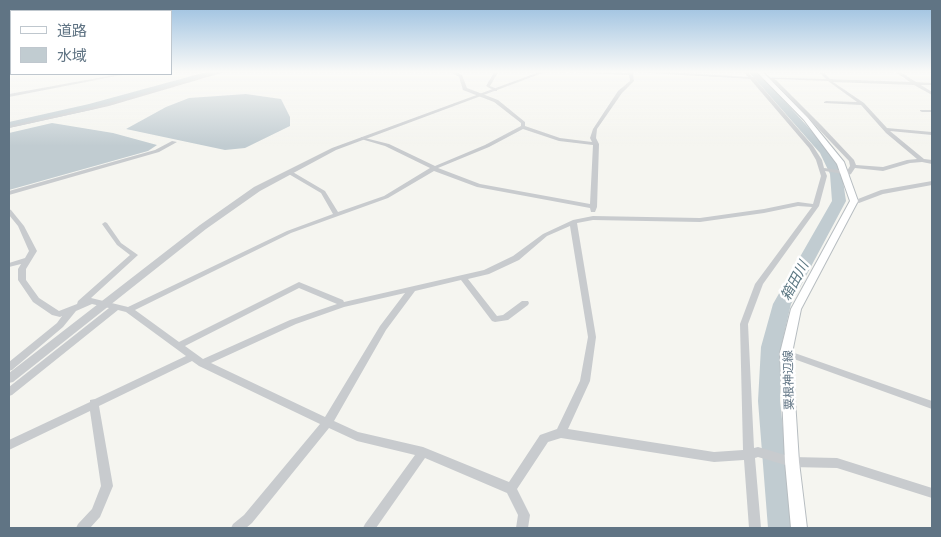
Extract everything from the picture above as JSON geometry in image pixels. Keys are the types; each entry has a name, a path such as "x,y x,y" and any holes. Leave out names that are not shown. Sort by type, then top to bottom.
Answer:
{"main road":[{"path":"784,96 806,119 841,164 849,169 854,201"},
{"name":"粟根神辺線","path":"799,528 790,462 786,353 796,309 854,201"}],"street":[{"path":"9,122 119,96"},
{"path":"9,127 138,96"},
{"path":"14,369 106,304 203,227 257,189 334,149 478,96"},
{"path":"484,96 496,101 523,123 523,127"},
{"path":"593,218 596,144 593,138 595,129 617,96"},
{"path":"755,528 753,453 744,324 759,284 816,206 823,182 822,169 810,147 767,96"},
{"path":"851,96 923,160"},
{"path":"826,102 862,104"},
{"path":"922,111 932,111"},
{"path":"129,310 275,238 386,197 434,168 487,146 523,127 559,139 596,144"},
{"path":"886,129 932,133"},
{"path":"363,138 387,145 436,170 479,186 594,207"},
{"path":"9,193 156,151 174,142"},
{"path":"822,169 883,169 909,161 923,160 932,162"},
{"path":"289,172 323,192 336,214"},
{"path":"854,201 859,201 881,192 932,183"},
{"path":"202,363 294,322 342,305 486,272 516,258 546,235 573,222 593,218 700,220 798,204 816,206"},
{"path":"9,211 20,226 33,251 22,268 22,280 36,300 55,313 60,314 91,301 129,310 202,363 326,423 357,436 423,452 511,489 524,515 522,528"},
{"path":"561,433 585,381 592,337 573,222"},
{"path":"9,380 14,369 60,325 73,309 134,254 119,244 105,224"},
{"path":"9,265 26,260"},
{"path":"463,278 495,319 505,318 525,302"},
{"path":"178,346 299,285 340,302 342,305"},
{"path":"237,528 248,519 326,423 383,328 412,290"},
{"path":"9,392 116,307"},
{"path":"786,353 932,405"},
{"path":"9,445 192,357"},
{"path":"82,528 96,513 107,486 94,403"},
{"path":"511,489 544,438 561,433 714,457 753,453 790,462 837,464 932,493"},
{"path":"369,528 423,452"}],"water":[{"path":"260,96 281,99 290,117 290,126 245,148 225,150 126,129 166,107 189,98"},
{"path":"52,123 113,133 157,145 148,151 9,190 9,133"}],"waterway":[{"path":"9,125 91,107 130,96"},
{"name":"箱田川","path":"775,96 825,152 836,174 839,201 782,304 771,347 769,401 781,528"}]}
